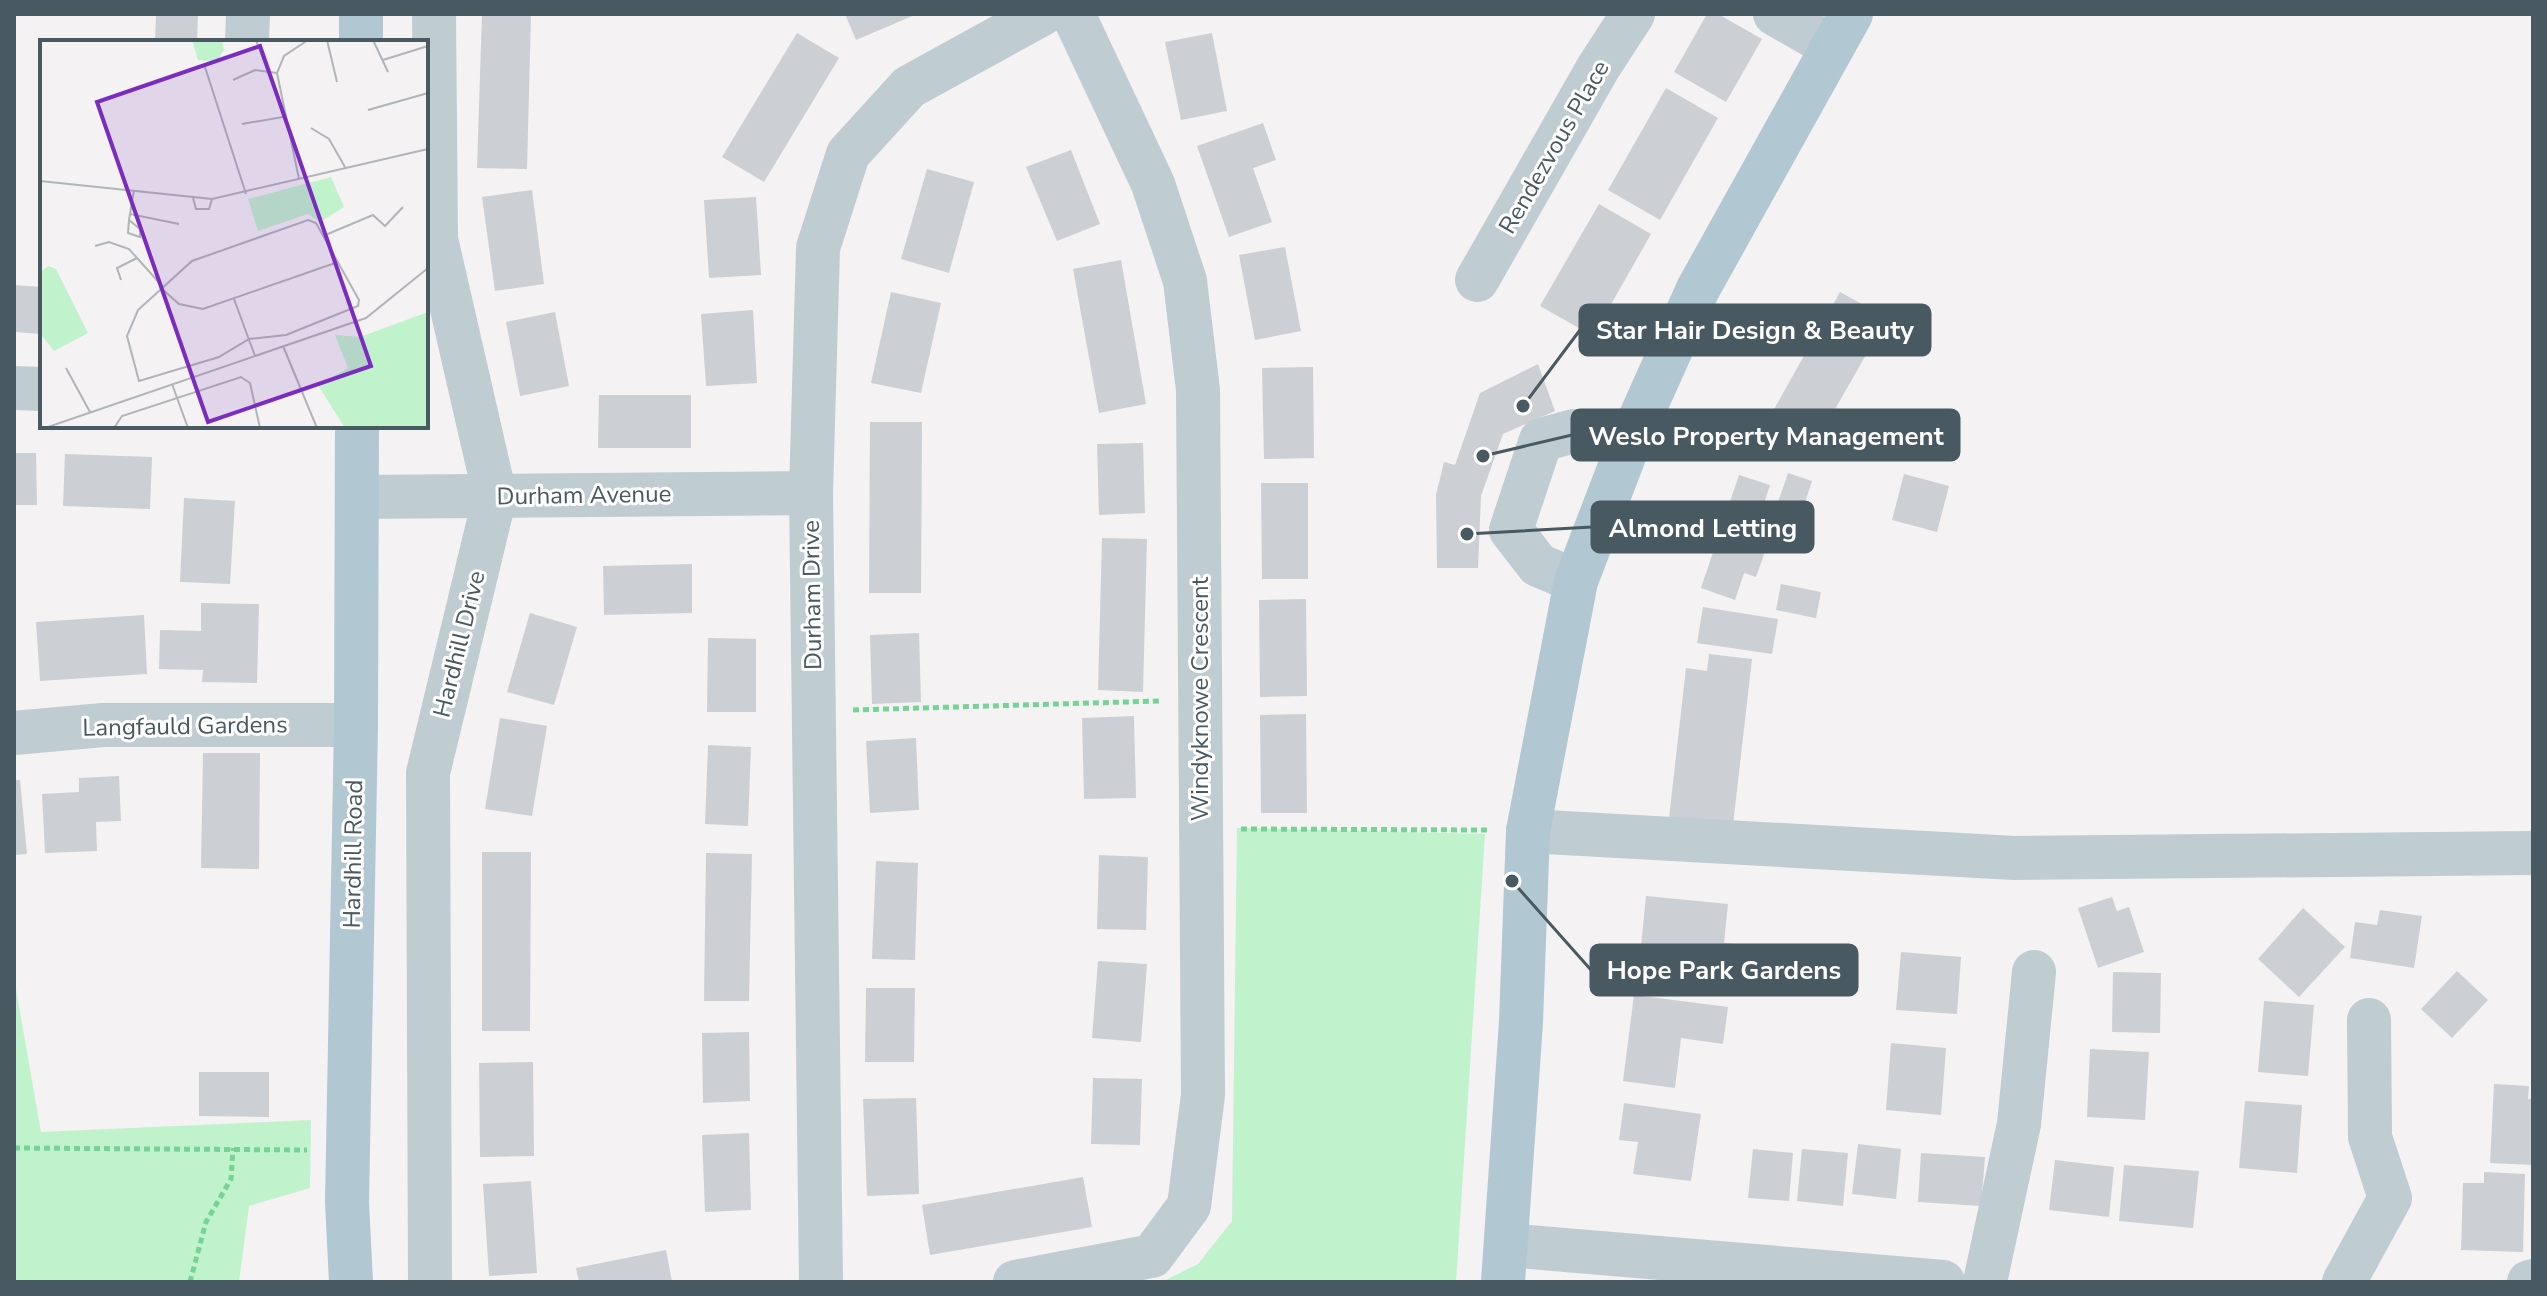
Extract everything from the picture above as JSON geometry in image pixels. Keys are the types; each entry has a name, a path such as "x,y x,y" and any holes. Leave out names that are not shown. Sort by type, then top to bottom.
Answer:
{"main road":[{"path":"361,14 361,40"},
{"path":"1505,1264 1521,1022 1528,831 1576,581 1629,443 1698,289 1841,30"},
{"name":"Hardhill Road","path":"351,1282 347,1202 356,725 357,428"}],"street":[{"path":"247,40 248,14"},
{"name":"Hardhill Drive","path":"430,1282 428,773 495,496 436,239 434,14"},
{"name":"Durham Drive","path":"821,1282 811,493 818,248 848,154 909,87 1042,14"},
{"name":"Windyknowe Crescent","path":"1035,1280 1152,1256 1189,1206 1203,1095 1198,390 1185,281 1153,184 1073,14"},
{"name":"Rendezvous Place","path":"1477,280 1598,68 1633,14"},
{"path":"1775,14 1841,30"},
{"path":"14,388 40,389"},
{"path":"1576,581 1538,565 1511,530 1541,440 1574,431 1629,443"},
{"name":"Durham Avenue","path":"357,497 811,493"},
{"name":"Langfauld Gardens","path":"14,733 103,725 356,725"},
{"path":"1528,831 2015,858 2533,853"},
{"path":"1985,1282 2019,1124 2034,972"},
{"path":"2344,1282 2390,1198 2370,1137 2369,1020"},
{"path":"1505,1264 1943,1282"}],"path":[{"path":"814,712 1200,700"},
{"path":"1201,829 1528,831"},
{"path":"14,1148 348,1151"},
{"path":"190,1282 206,1222 231,1179 233,1148"}],"green space":[{"path":"1237,828 1485,834 1456,1282 1162,1282 1198,1264 1232,1221"},
{"path":"14,978 41,1132 311,1120 310,1188 249,1206 239,1282 14,1282"}],"building":[{"path":"156,14 198,14 197,40 155,40"},
{"path":"482,14 531,14 527,169 477,168"},
{"path":"845,14 917,14 856,40"},
{"path":"1707,14 1718,14 1762,39 1726,102 1674,72"},
{"path":"797,33 839,58 764,182 722,157"},
{"path":"1212,33 1227,111 1181,120 1165,42"},
{"path":"1666,88 1718,118 1660,220 1608,190"},
{"path":"1263,123 1276,160 1253,168 1272,222 1229,237 1197,146"},
{"path":"1071,150 1100,224 1057,241 1026,167"},
{"path":"927,169 974,182 949,273 901,259"},
{"path":"532,190 544,284 495,291 482,197"},
{"path":"756,197 761,275 709,278 704,200"},
{"path":"1599,204 1651,234 1593,336 1540,306"},
{"path":"1285,247 1301,331 1255,340 1239,255"},
{"path":"1121,260 1146,404 1099,413 1073,269"},
{"path":"14,285 40,287 40,334 14,332"},
{"path":"891,292 941,303 921,393 871,383"},
{"path":"1840,292 1887,318 1830,418 1857,433 1843,460 1769,418"},
{"path":"753,310 757,383 706,386 701,314"},
{"path":"555,312 569,386 520,396 506,322"},
{"path":"1538,364 1555,411 1503,434 1481,496 1478,568 1437,568 1436,495 1444,462 1455,465 1480,393"},
{"path":"1313,367 1314,458 1264,459 1262,368"},
{"path":"599,395 691,395 691,448 598,448"},
{"path":"870,422 922,422 921,593 869,593"},
{"path":"1143,443 1145,513 1099,515 1097,444"},
{"path":"14,453 36,453 37,505 14,505"},
{"path":"65,454 152,457 150,509 63,506"},
{"path":"1788,473 1812,481 1793,539 1772,532 1756,577 1744,573 1735,600 1701,588 1739,475 1770,485 1763,507 1775,511"},
{"path":"1904,474 1949,486 1937,532 1892,520"},
{"path":"1261,483 1308,483 1308,579 1262,579"},
{"path":"184,498 235,501 230,584 180,582"},
{"path":"1102,538 1147,539 1143,692 1098,690"},
{"path":"692,564 692,613 604,615 603,566"},
{"path":"1781,584 1821,592 1816,618 1776,610"},
{"path":"1306,599 1307,696 1260,697 1259,600"},
{"path":"201,603 259,604 257,683 202,682 203,670 159,669 160,630 201,631"},
{"path":"1703,607 1778,619 1772,654 1697,643"},
{"path":"530,613 577,627 554,705 507,692"},
{"path":"144,615 147,674 40,681 36,622"},
{"path":"919,633 921,702 872,704 870,635"},
{"path":"708,638 756,639 756,712 707,712"},
{"path":"1709,654 1752,659 1733,825 1669,818 1686,668 1707,671"},
{"path":"1306,714 1307,813 1261,813 1260,715"},
{"path":"1134,716 1136,798 1084,799 1082,718"},
{"path":"500,718 547,726 532,816 485,809"},
{"path":"916,738 919,810 870,813 866,741"},
{"path":"708,745 751,747 748,826 705,824"},
{"path":"203,753 260,753 259,869 201,868"},
{"path":"119,776 121,821 96,822 97,851 45,853 42,794 79,792 79,778"},
{"path":"14,780 20,780 27,854 14,855"},
{"path":"482,852 531,852 530,1031 482,1031"},
{"path":"706,853 752,854 749,1001 704,1001"},
{"path":"1099,855 1148,857 1146,930 1097,929"},
{"path":"876,861 918,863 915,960 872,959"},
{"path":"1646,896 1728,904 1724,943 1739,944 1734,985 1638,976"},
{"path":"2112,897 2117,911 2129,907 2144,952 2098,968 2078,908"},
{"path":"2303,908 2345,947 2299,997 2258,959"},
{"path":"2380,910 2422,916 2414,968 2350,958 2355,922 2377,925"},
{"path":"1901,952 1961,957 1957,1014 1896,1010"},
{"path":"1098,961 1147,964 1141,1042 1092,1038"},
{"path":"2457,971 2488,1000 2452,1038 2421,1009"},
{"path":"2113,972 2161,973 2160,1033 2112,1032"},
{"path":"866,988 915,988 914,1062 865,1062"},
{"path":"1634,995 1728,1007 1723,1044 1681,1038 1675,1088 1623,1081"},
{"path":"2264,1001 2314,1005 2308,1076 2258,1072"},
{"path":"749,1032 750,1101 703,1103 702,1033"},
{"path":"1891,1043 1946,1048 1941,1115 1886,1110"},
{"path":"2090,1049 2149,1052 2145,1120 2087,1117"},
{"path":"533,1062 534,1156 480,1157 479,1063"},
{"path":"199,1072 269,1072 269,1117 199,1116"},
{"path":"1093,1078 1142,1079 1140,1145 1091,1144"},
{"path":"2494,1084 2529,1086 2528,1099 2533,1099 2533,1165 2490,1163"},
{"path":"916,1098 919,1194 867,1196 863,1099"},
{"path":"2245,1101 2302,1105 2297,1173 2239,1168"},
{"path":"1624,1103 1701,1114 1691,1181 1633,1174 1638,1142 1619,1140"},
{"path":"749,1133 751,1210 705,1212 702,1135"},
{"path":"1858,1144 1901,1149 1896,1199 1852,1194"},
{"path":"1753,1149 1793,1153 1789,1201 1748,1198"},
{"path":"1802,1149 1848,1153 1843,1206 1797,1201"},
{"path":"1921,1153 1985,1157 1981,1206 1918,1202"},
{"path":"2055,1160 2114,1167 2109,1217 2049,1210"},
{"path":"2124,1165 2199,1171 2193,1228 2119,1221"},
{"path":"2484,1172 2525,1174 2523,1252 2461,1250 2463,1183 2484,1183"},
{"path":"1083,1177 1092,1227 930,1255 922,1205"},
{"path":"531,1181 537,1273 489,1276 483,1184"},
{"path":"666,1250 672,1282 579,1282 576,1268"}],"place":[{"name":"Star Hair Design & Beauty","path":"1523,406"},
{"name":"Weslo Property Management","path":"1483,456"},
{"name":"Almond Letting","path":"1467,534"},
{"name":"Hope Park Gardens","path":"1512,881"}]}
